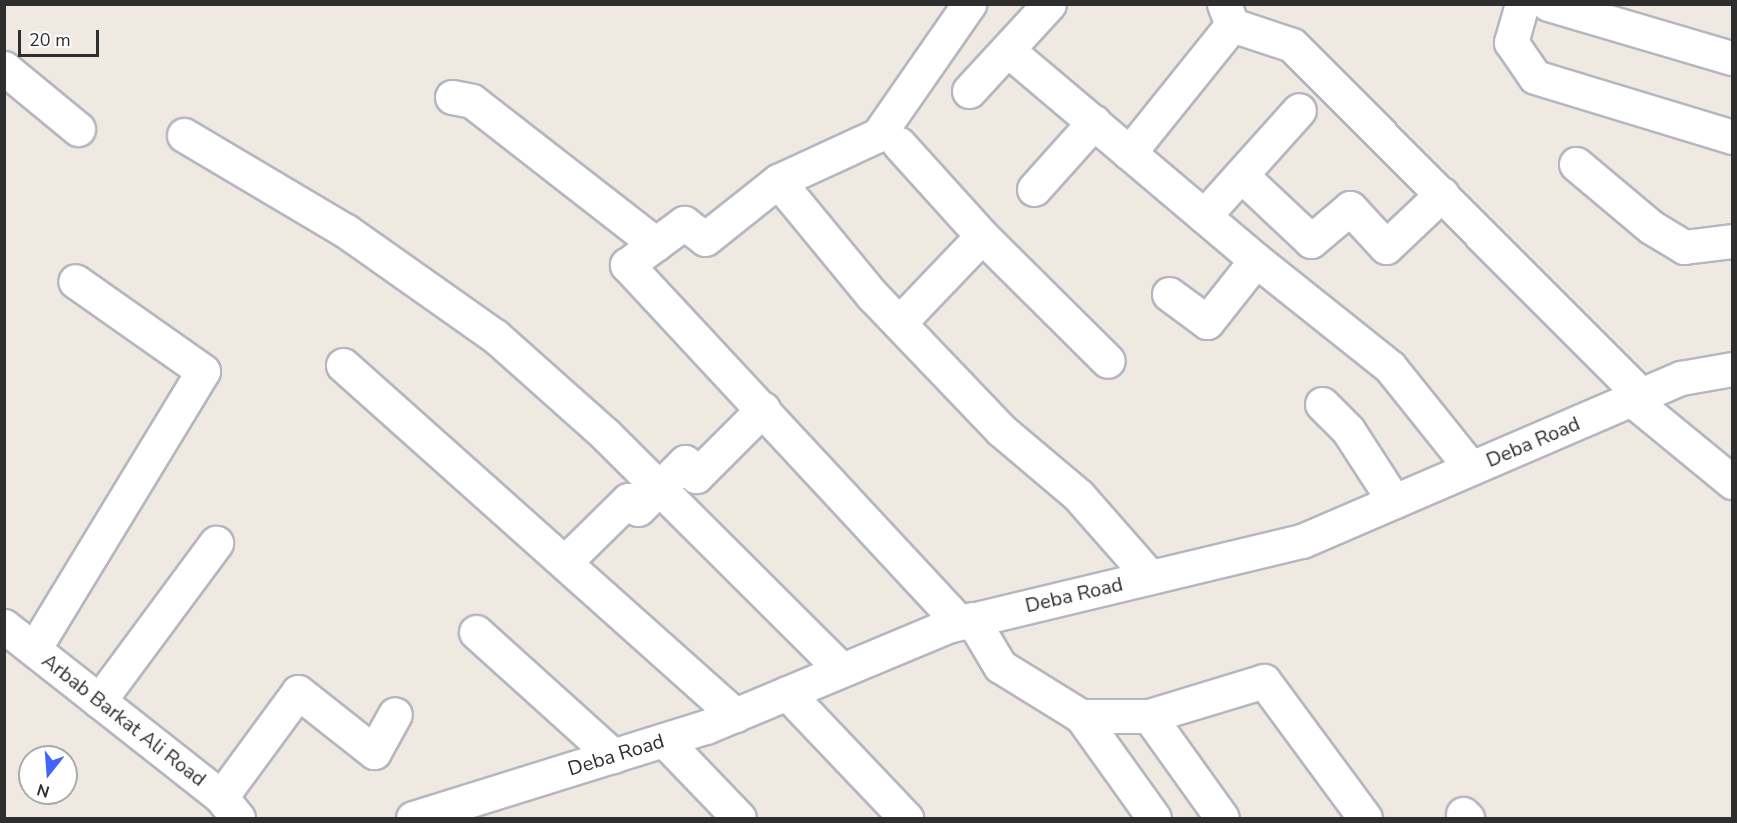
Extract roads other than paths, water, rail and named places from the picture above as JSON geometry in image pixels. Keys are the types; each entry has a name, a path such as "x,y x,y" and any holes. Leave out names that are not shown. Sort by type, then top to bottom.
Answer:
{"street":[{"path":"969,4 878,135 778,181 705,239 684,223 627,265 966,621 1000,666 1081,716 1154,819"},
{"path":"969,91 1010,52 1049,4"},
{"path":"1522,4 1511,42 1535,77 1732,137"},
{"path":"1548,4 1732,58"},
{"path":"1129,153 1228,15 1292,45 1442,194 1636,397 1732,482"},
{"path":"1010,52 1256,260 1390,367 1472,468"},
{"path":"4,68 78,129"},
{"path":"452,96 472,101 656,244"},
{"path":"1204,216 1299,110"},
{"path":"1034,189 1094,122"},
{"path":"184,135 346,231 495,336 605,434 657,489 842,670"},
{"path":"899,144 982,236 1108,361"},
{"path":"1576,164 1651,227 1684,247 1732,241"},
{"path":"1241,175 1311,242 1350,208 1386,247 1442,194"},
{"path":"778,181 899,323 1001,430 1078,495 1150,577"},
{"path":"899,323 982,236"},
{"path":"1169,294 1207,322 1256,260"},
{"path":"34,650 203,371 75,281"},
{"path":"343,364 735,715"},
{"name":"Deba Road","path":"413,819 455,812 735,715 966,621 1302,541 1681,378 1732,369"},
{"path":"1322,404 1348,430 1394,501"},
{"path":"565,562 628,500 638,509 686,462 696,476 764,409"},
{"path":"99,701 216,543"},
{"name":"Arbab Barkat Ali Road","path":"4,626 230,808"},
{"path":"476,632 613,756"},
{"path":"1081,716 1149,716 1264,681 1365,819"},
{"path":"230,808 298,692 374,752 395,714"},
{"path":"787,693 906,819"},
{"path":"1149,716 1222,819"},
{"path":"664,740 739,819"}]}
